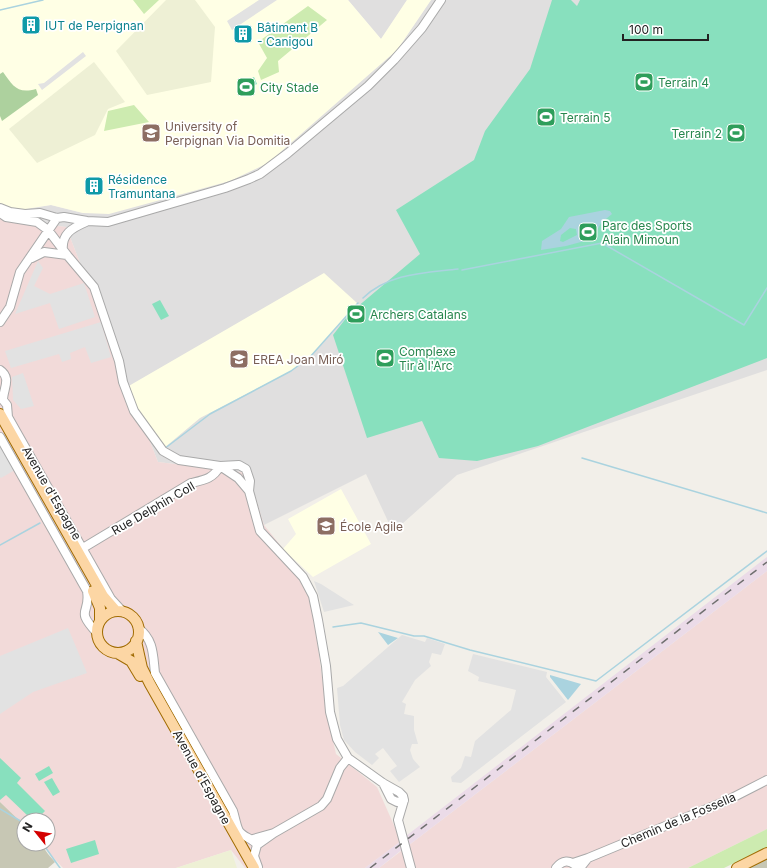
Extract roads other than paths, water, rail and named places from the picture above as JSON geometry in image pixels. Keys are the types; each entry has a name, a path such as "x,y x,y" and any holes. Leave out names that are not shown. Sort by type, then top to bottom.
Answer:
{"main road":[{"name":"Avenue d'Espagne","path":"0,414 102,596 120,612"},
{"name":"Avenue d'Espagne","path":"0,425 97,598 100,608 100,620"},
{"path":"120,612 132,617 137,636 129,650 119,654 104,648 98,640 97,634 100,620 106,615 120,612"},
{"name":"Avenue d'Espagne","path":"137,636 142,668 254,868"},
{"name":"Avenue d'Espagne","path":"119,654 134,664 248,868"},
{"path":"737,868 767,853"}],"street":[{"path":"0,208 10,212 25,214 40,213 57,218 64,217 87,221 108,222 186,198 225,188 260,174 352,101 394,60 422,28 441,0"},
{"path":"0,213 6,217 37,222 48,230 65,253 94,287 134,411 154,440 166,454 179,460 220,466 238,478 249,491 258,528 268,541 297,569 313,596 326,666 333,726 337,739 348,758 383,783 400,792 404,800 398,820 411,868"},
{"path":"29,258 28,253 39,236 48,230 57,218"},
{"path":"65,253 63,243 67,234 75,226 87,221"},
{"path":"0,322 10,307 20,272 29,258 44,252 65,253"},
{"name":"Avenue d'Espagne","path":"0,370 6,376 7,382 3,400 7,405 8,417 120,612"},
{"name":"Avenue d'Espagne","path":"0,437 84,586 88,597 84,619 97,634"},
{"name":"Rue Delphin Coll","path":"83,548 191,483 210,478 216,474 220,466"},
{"name":"Avenue d'Espagne","path":"137,636 148,637 155,656 155,672 233,811 239,831 255,842"},
{"path":"175,707 175,721 184,745"},
{"path":"259,868 254,860 255,842 321,806 327,799 340,768 348,758"},
{"name":"Chemin de la Fossella","path":"577,866 588,858 728,800 767,780"},
{"path":"556,868 563,862 577,866"}],"water":[{"path":"605,210 610,211 612,214 601,223 592,239 566,246 541,250 542,241 561,229 569,217","holes":["570,228 576,229 577,235 563,242 560,241 561,235"]},
{"path":"378,632 398,638 388,645"},
{"path":"550,675 581,684 568,700"}],"waterway":[{"path":"0,10 43,0"},
{"path":"462,270 602,243 744,325 767,288"},
{"path":"363,298 384,283 396,279 420,273 458,269"},
{"path":"164,449 210,414 291,371 310,357 358,303"},
{"path":"582,458 767,513"},
{"path":"0,545 40,523"},
{"path":"333,627 361,623 414,636 424,636 470,650 596,681 767,551"},
{"path":"0,809 16,818"},
{"path":"49,852 60,868"}],"railway":[{"path":"370,868 767,562"}],"place":[{"name":"IUT de Perpignan","path":"31,25"},
{"name":"Bâtiment B - Canigou","path":"243,34"},
{"name":"Terrain 4","path":"644,82"},
{"name":"City Stade","path":"246,87"},
{"name":"Terrain 5","path":"546,117"},
{"name":"University of Perpignan Via Domitia","path":"151,133"},
{"name":"Terrain 2","path":"736,133"},
{"name":"Résidence Tramuntana","path":"94,186"},
{"name":"Parc des Sports Alain Mimoun","path":"588,232"},
{"name":"Archers Catalans","path":"356,314"},
{"name":"Complexe Tir à l'Arc","path":"385,358"},
{"name":"EREA Joan Miró","path":"239,359"},
{"name":"École Agile","path":"326,526"}]}
